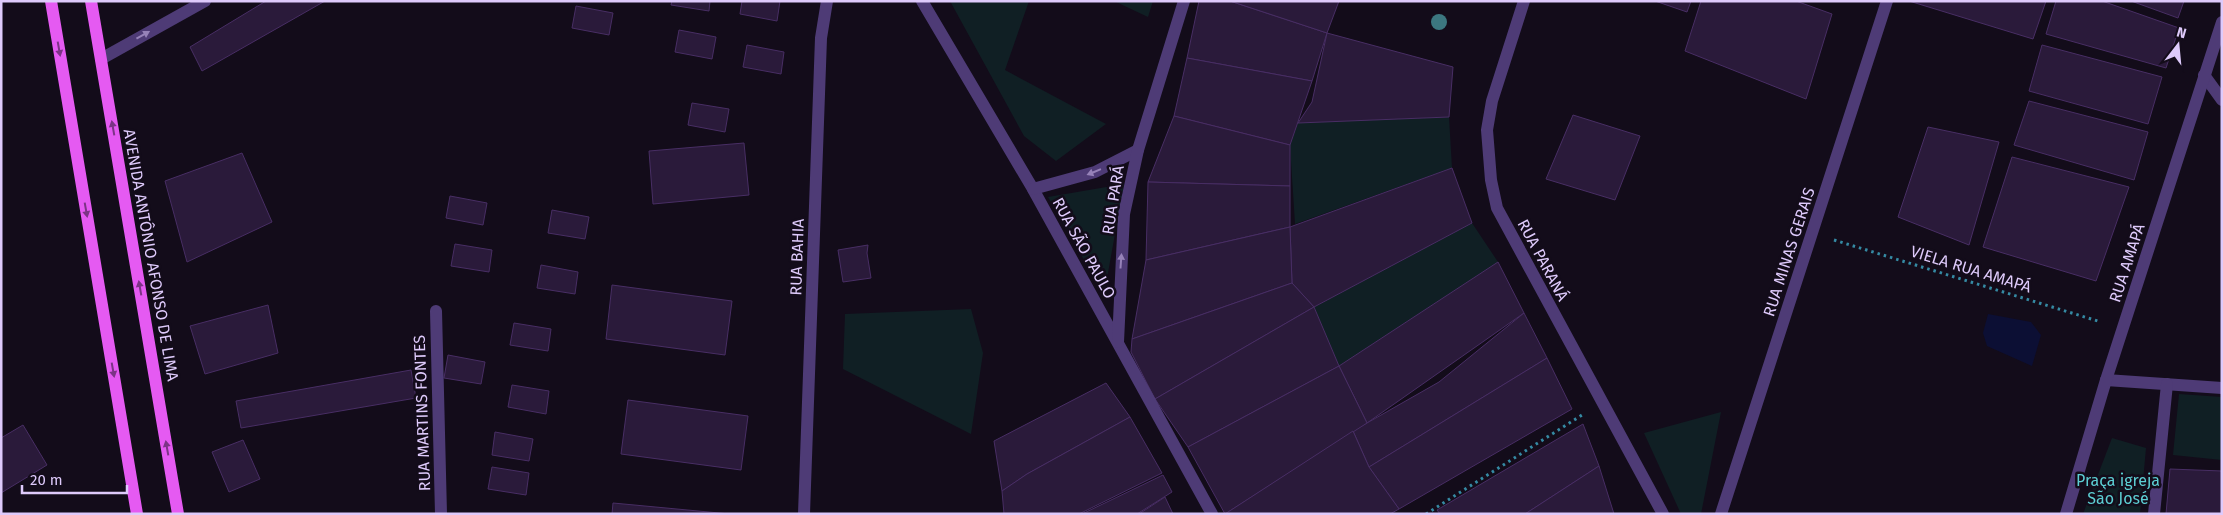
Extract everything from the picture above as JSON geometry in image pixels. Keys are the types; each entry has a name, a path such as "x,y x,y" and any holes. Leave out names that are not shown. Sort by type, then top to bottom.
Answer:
{"main road":[{"path":"50,1 137,514"},
{"name":"AVENIDA ANTÔNIO AFONSO DE LIMA","path":"94,2 101,59 178,514"}],"street":[{"path":"101,59 205,1"},
{"name":"RUA BAHIA","path":"804,514 820,38 827,1"},
{"name":"RUA SÃO PAULO","path":"922,1 1033,189 1212,514"},
{"name":"RUA PARÁ","path":"1118,345 1124,214 1138,150 1184,1"},
{"name":"RUA PARANÁ","path":"1524,1 1492,101 1487,130 1491,180 1496,208 1663,514"},
{"name":"RUA MINAS GERAIS","path":"1721,514 1887,1"},
{"name":"RUA AMAPÁ","path":"2066,514 2106,380 2222,22"},
{"path":"2204,75 2222,100"},
{"name":"RUA PARÁ","path":"1033,189 1095,172 1138,150"},
{"name":"RUA MARTINS FONTES","path":"436,311 441,514"},
{"path":"2106,380 2222,388"},
{"path":"2154,514 2167,384"}],"path":[{"name":"VIELA RUA AMAPÁ","path":"1812,233 2123,329"},
{"path":"1426,514 1601,402"}],"green space":[{"path":"950,1 1029,1 1005,70 1106,124 1056,161 1024,136"},
{"path":"1114,1 1153,1 1148,17"},
{"path":"1449,117 1452,168 1295,224 1290,145 1298,123"},
{"path":"1124,184 1104,295 1048,197"},
{"path":"1472,223 1498,262 1339,366 1314,307"},
{"path":"971,309 983,353 971,434 843,369 845,314"},
{"path":"2179,394 2222,397 2222,460 2173,455"},
{"path":"1721,412 1701,514 1681,514 1644,433"},
{"name":"Praça igreja São José","path":"2112,438 2146,448 2140,514 2083,514"}],"shaded area":[{"path":"1988,314 2031,322 2041,335 2032,366 1987,346 1983,333"}],"building":[{"path":"266,1 325,1 202,71 190,47"},
{"path":"672,1 710,1 709,11 671,5"},
{"path":"742,1 780,1 777,21 740,14"},
{"path":"1199,1 1230,1 1327,33 1312,81 1187,58"},
{"path":"1230,1 1339,1 1327,33"},
{"path":"1655,1 1691,1 1687,12"},
{"path":"1701,1 1796,1 1832,14 1806,99 1685,51"},
{"path":"1909,1 2046,1 2033,39"},
{"path":"2056,1 2102,1 2179,28 2166,68 2046,34"},
{"path":"2131,1 2184,1 2178,18"},
{"path":"576,6 613,13 609,35 572,28"},
{"path":"679,30 716,37 712,59 675,52"},
{"path":"1327,33 1453,67 1449,117 1298,123 1312,102"},
{"path":"747,45 784,52 781,74 743,67"},
{"path":"2042,45 2162,77 2148,124 2029,91"},
{"path":"1187,58 1312,81 1290,145 1174,116"},
{"path":"2029,101 2148,132 2134,180 2014,145"},
{"path":"692,103 729,109 725,132 688,125"},
{"path":"1573,115 1640,136 1615,200 1546,179"},
{"path":"1174,116 1290,145 1290,186 1148,182"},
{"path":"1928,127 1999,142 1969,245 1898,217"},
{"path":"744,143 749,195 653,204 649,151"},
{"path":"242,153 272,222 187,262 165,181"},
{"path":"2012,157 2129,187 2096,281 1983,247"},
{"path":"1452,168 1472,223 1314,307 1292,283 1290,227"},
{"path":"1148,182 1290,186 1290,227 1146,260"},
{"path":"450,196 487,203 483,225 446,218"},
{"path":"552,210 589,217 585,239 548,233"},
{"path":"1290,227 1292,283 1132,339 1146,260"},
{"path":"455,244 492,250 489,272 451,266"},
{"path":"868,245 867,253 871,278 843,282 838,250"},
{"path":"1498,262 1524,313 1367,423 1339,366"},
{"path":"541,265 578,272 575,294 537,288"},
{"path":"1292,283 1314,307 1155,399 1131,352 1132,339"},
{"path":"612,285 732,301 725,355 606,339"},
{"path":"268,305 278,353 205,374 190,326"},
{"path":"1314,307 1339,366 1188,447 1155,399"},
{"path":"1524,313 1547,358 1369,467 1353,431 1439,382"},
{"path":"514,323 551,329 548,351 510,345"},
{"path":"448,355 485,362 481,384 444,378"},
{"path":"1547,358 1572,409 1399,509 1369,467"},
{"path":"1339,366 1367,423 1225,514 1188,447"},
{"path":"411,370 416,398 241,428 236,401"},
{"path":"1106,383 1130,417 1027,474 1002,491 994,441"},
{"path":"512,385 549,391 546,414 508,407"},
{"path":"628,400 748,416 741,470 621,454"},
{"path":"1130,417 1162,473 1079,514 1004,514 1002,491 1027,474"},
{"path":"1583,424 1599,466 1525,514 1440,514 1437,510"},
{"path":"23,425 47,465 1,493 1,438"},
{"path":"1353,431 1369,467 1399,509 1390,514 1225,514"},
{"path":"495,432 533,439 529,461 492,455"},
{"path":"243,440 260,479 229,492 212,452"},
{"path":"1599,466 1614,514 1525,514"},
{"path":"492,467 529,473 526,495 488,489"},
{"path":"2170,469 2222,471 2222,514 2166,514"},
{"path":"1163,475 1172,492 1137,514 1082,514"},
{"path":"1165,497 1173,514 1139,514"},
{"path":"613,503 730,514 612,514"}]}
